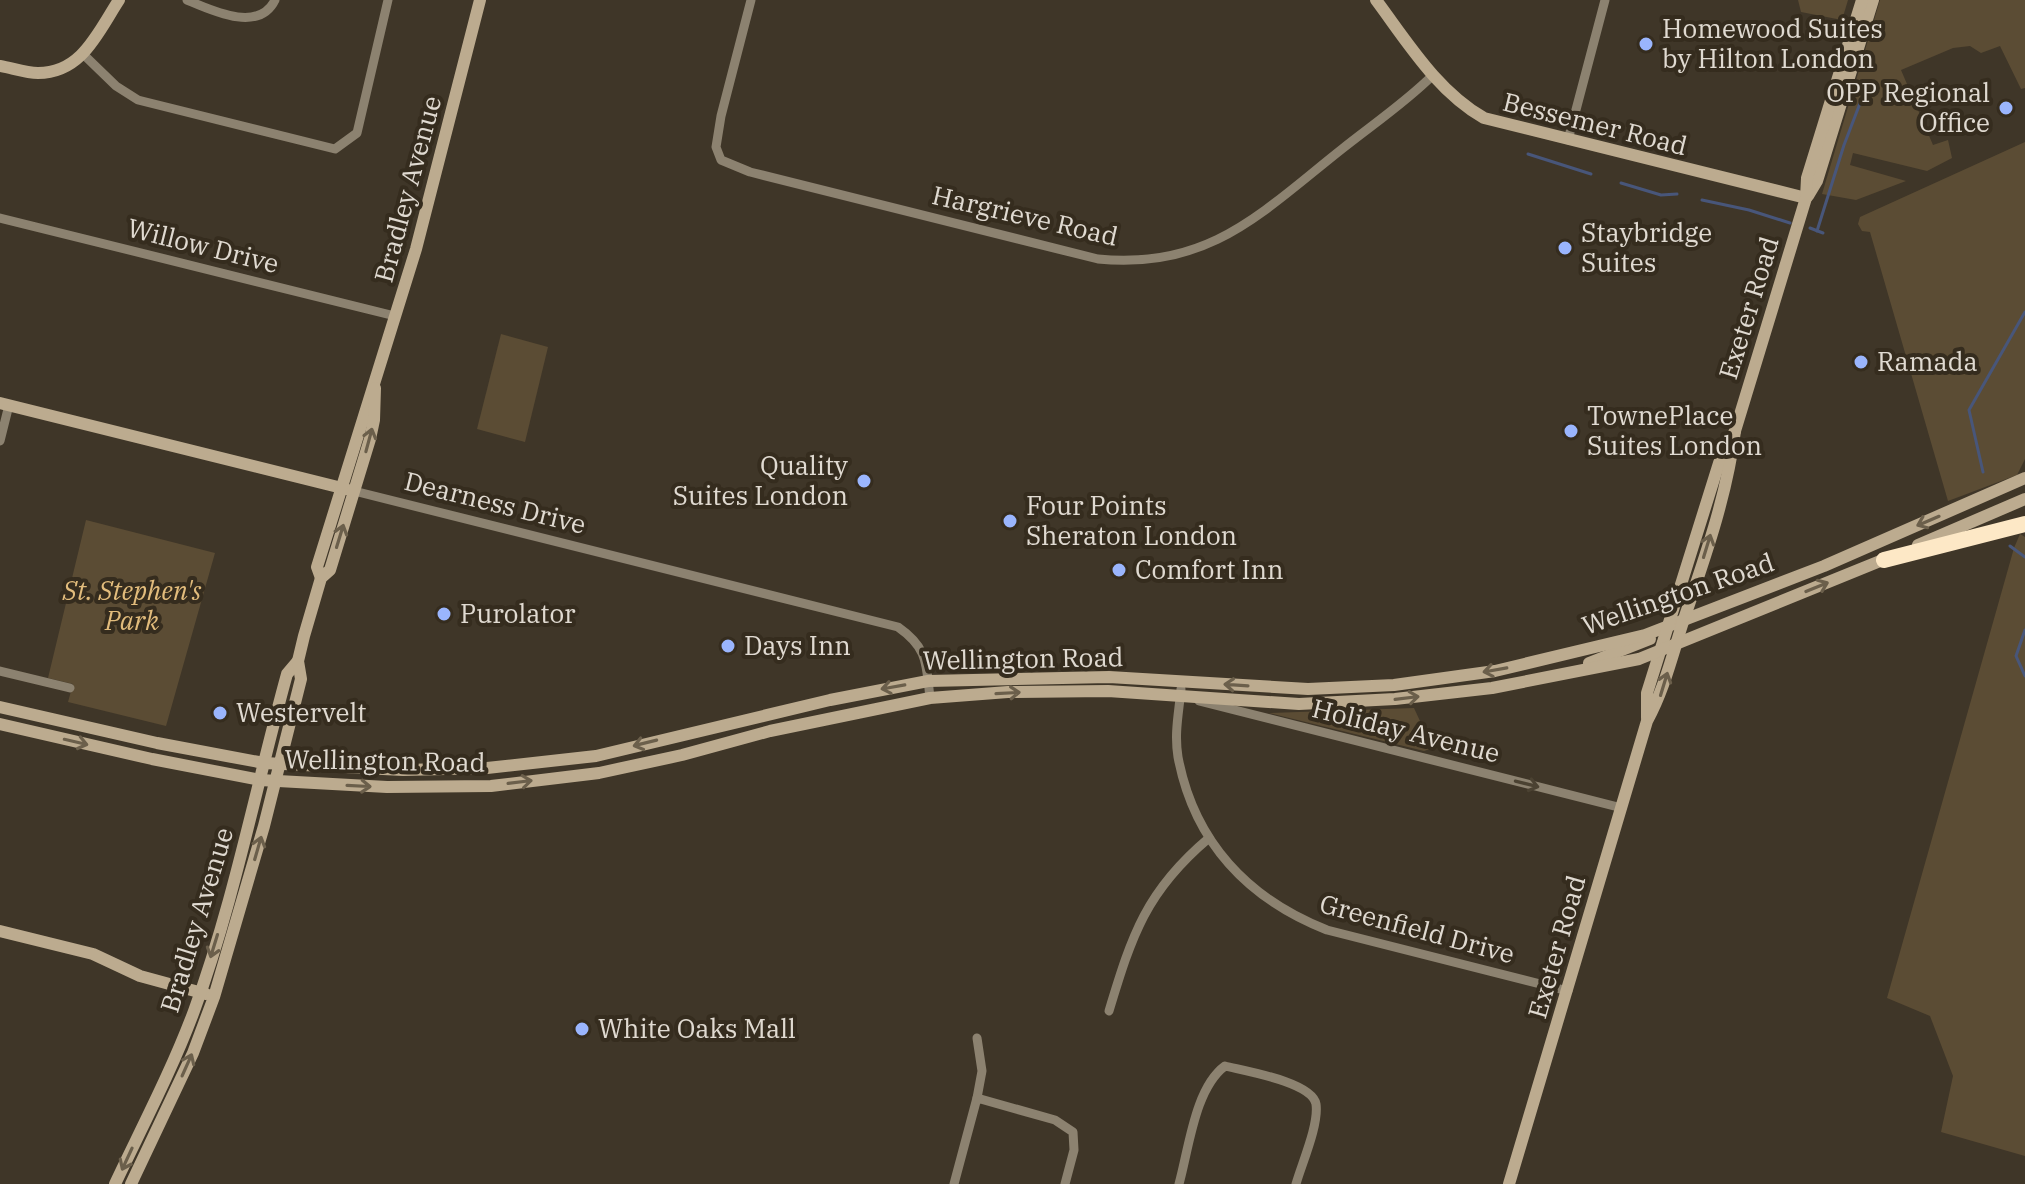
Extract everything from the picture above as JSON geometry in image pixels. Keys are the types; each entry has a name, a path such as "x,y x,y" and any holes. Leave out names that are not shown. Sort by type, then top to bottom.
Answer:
{"highway":[{"path":"1884,560 2025,524"}],"main road":[{"path":"0,66 37,73 64,68 84,55 119,0"},
{"name":"Bradley Avenue","path":"115,1184 178,1049 201,991 287,674 298,661 321,578 330,570 348,489 374,420 375,388 416,249 480,0"},
{"name":"Bessemer Road","path":"1376,0 1433,75 1461,105 1484,118 1806,198"},
{"name":"Exeter Road","path":"1509,1184 1647,721 1661,695 1730,467 1735,431 1806,198 1807,178 1862,0"},
{"name":"Exeter Road","path":"1806,198 1817,181 1873,0"},
{"name":"Dearness Drive","path":"4,404 348,489"},
{"name":"Exeter Road","path":"1647,721 1647,693 1719,463 1735,431"},
{"name":"Wellington Road","path":"0,707 157,743 264,763 403,770 474,769 588,756 842,697 928,681 1109,677 1308,689 1394,685 1501,669 1667,629 1824,566 2025,478"},
{"name":"Wellington Road","path":"0,724 260,780 387,787 491,786 591,774 682,755 770,731 930,698 1108,691 1299,704 1395,699 1492,688 1639,659 2025,499"},
{"path":"1553,677 1667,629"},
{"name":"Bradley Avenue","path":"131,1184 193,1053 214,997 301,679 298,661"},
{"path":"588,756 591,774"},
{"path":"0,931 93,954 140,976 214,997"}],"street":[{"path":"187,0 221,13 259,17 269,11 275,0"},
{"path":"84,55 116,86 138,100 335,149 357,133 388,0"},
{"name":"Hargrieve Road","path":"751,0 721,116 716,147 721,160 750,172 1098,259 1155,260 1219,241 1242,228 1433,75"},
{"path":"1568,140 1605,0"},
{"name":"Willow Drive","path":"0,218 395,316"},
{"path":"0,441 4,404"},
{"name":"Dearness Drive","path":"348,489 898,627 918,641 924,657 930,698"},
{"path":"0,671 70,688"},
{"name":"Greenfield Drive","path":"1181,681 1176,722 1178,756 1191,804 1209,838 1239,876 1273,904 1298,919 1327,930 1568,991"},
{"name":"Holiday Avenue","path":"1180,696 1622,808"},
{"path":"1109,1011 1130,944 1144,913 1181,862 1209,838"},
{"path":"954,1184 982,1071 977,1038"},
{"path":"1179,1184 1204,1091 1213,1075 1225,1066 1281,1080 1313,1095 1316,1105 1314,1127 1296,1184"},
{"path":"977,1098 1055,1120 1073,1132 1074,1150 1065,1184"}],"green space":[{"path":"1798,0 1848,0 1842,20 1801,12"},
{"path":"1880,0 2025,0 2025,88 2021,89 2000,46 1981,53 1970,46 1953,48 1901,70 1933,145 1948,140 1952,158 1927,171 1853,153 1850,165 1906,181 1856,200 1822,194"},
{"path":"2025,142 2025,459 2017,475 1948,501 1870,232 1862,231 1858,224 1860,217"},
{"path":"501,334 548,347 525,442 477,429"},
{"name":"St. Stephen's Park","path":"86,520 215,553 166,726 68,702 73,684 48,678"},
{"path":"2020,534 2025,537 2025,1156 1941,1132 1953,1076 1930,1016 1887,998"},
{"path":"1414,708 1431,745 1424,751 1269,713"}],"waterway":[{"path":"1817,231 1864,93"},
{"path":"1528,154 1591,174"},
{"path":"1621,183 1661,195 1677,194"},
{"path":"1702,200 1790,223"},
{"path":"1810,228 1823,233"},
{"path":"1983,472 1969,410 2025,312"},
{"path":"2010,546 2025,557"},
{"path":"2025,630 2016,656 2025,676"}],"place":[{"name":"Homewood Suites by Hilton London","path":"1646,44"},
{"name":"OPP Regional Office","path":"2006,108"},
{"name":"Staybridge Suites","path":"1565,248"},
{"name":"Ramada","path":"1861,362"},
{"name":"TownePlace Suites London","path":"1571,431"},
{"name":"Quality Suites London","path":"864,481"},
{"name":"Four Points Sheraton London","path":"1010,521"},
{"name":"Comfort Inn","path":"1119,570"},
{"name":"Purolator","path":"444,614"},
{"name":"Days Inn","path":"728,646"},
{"name":"Westervelt","path":"220,713"},
{"name":"White Oaks Mall","path":"582,1029"}]}
